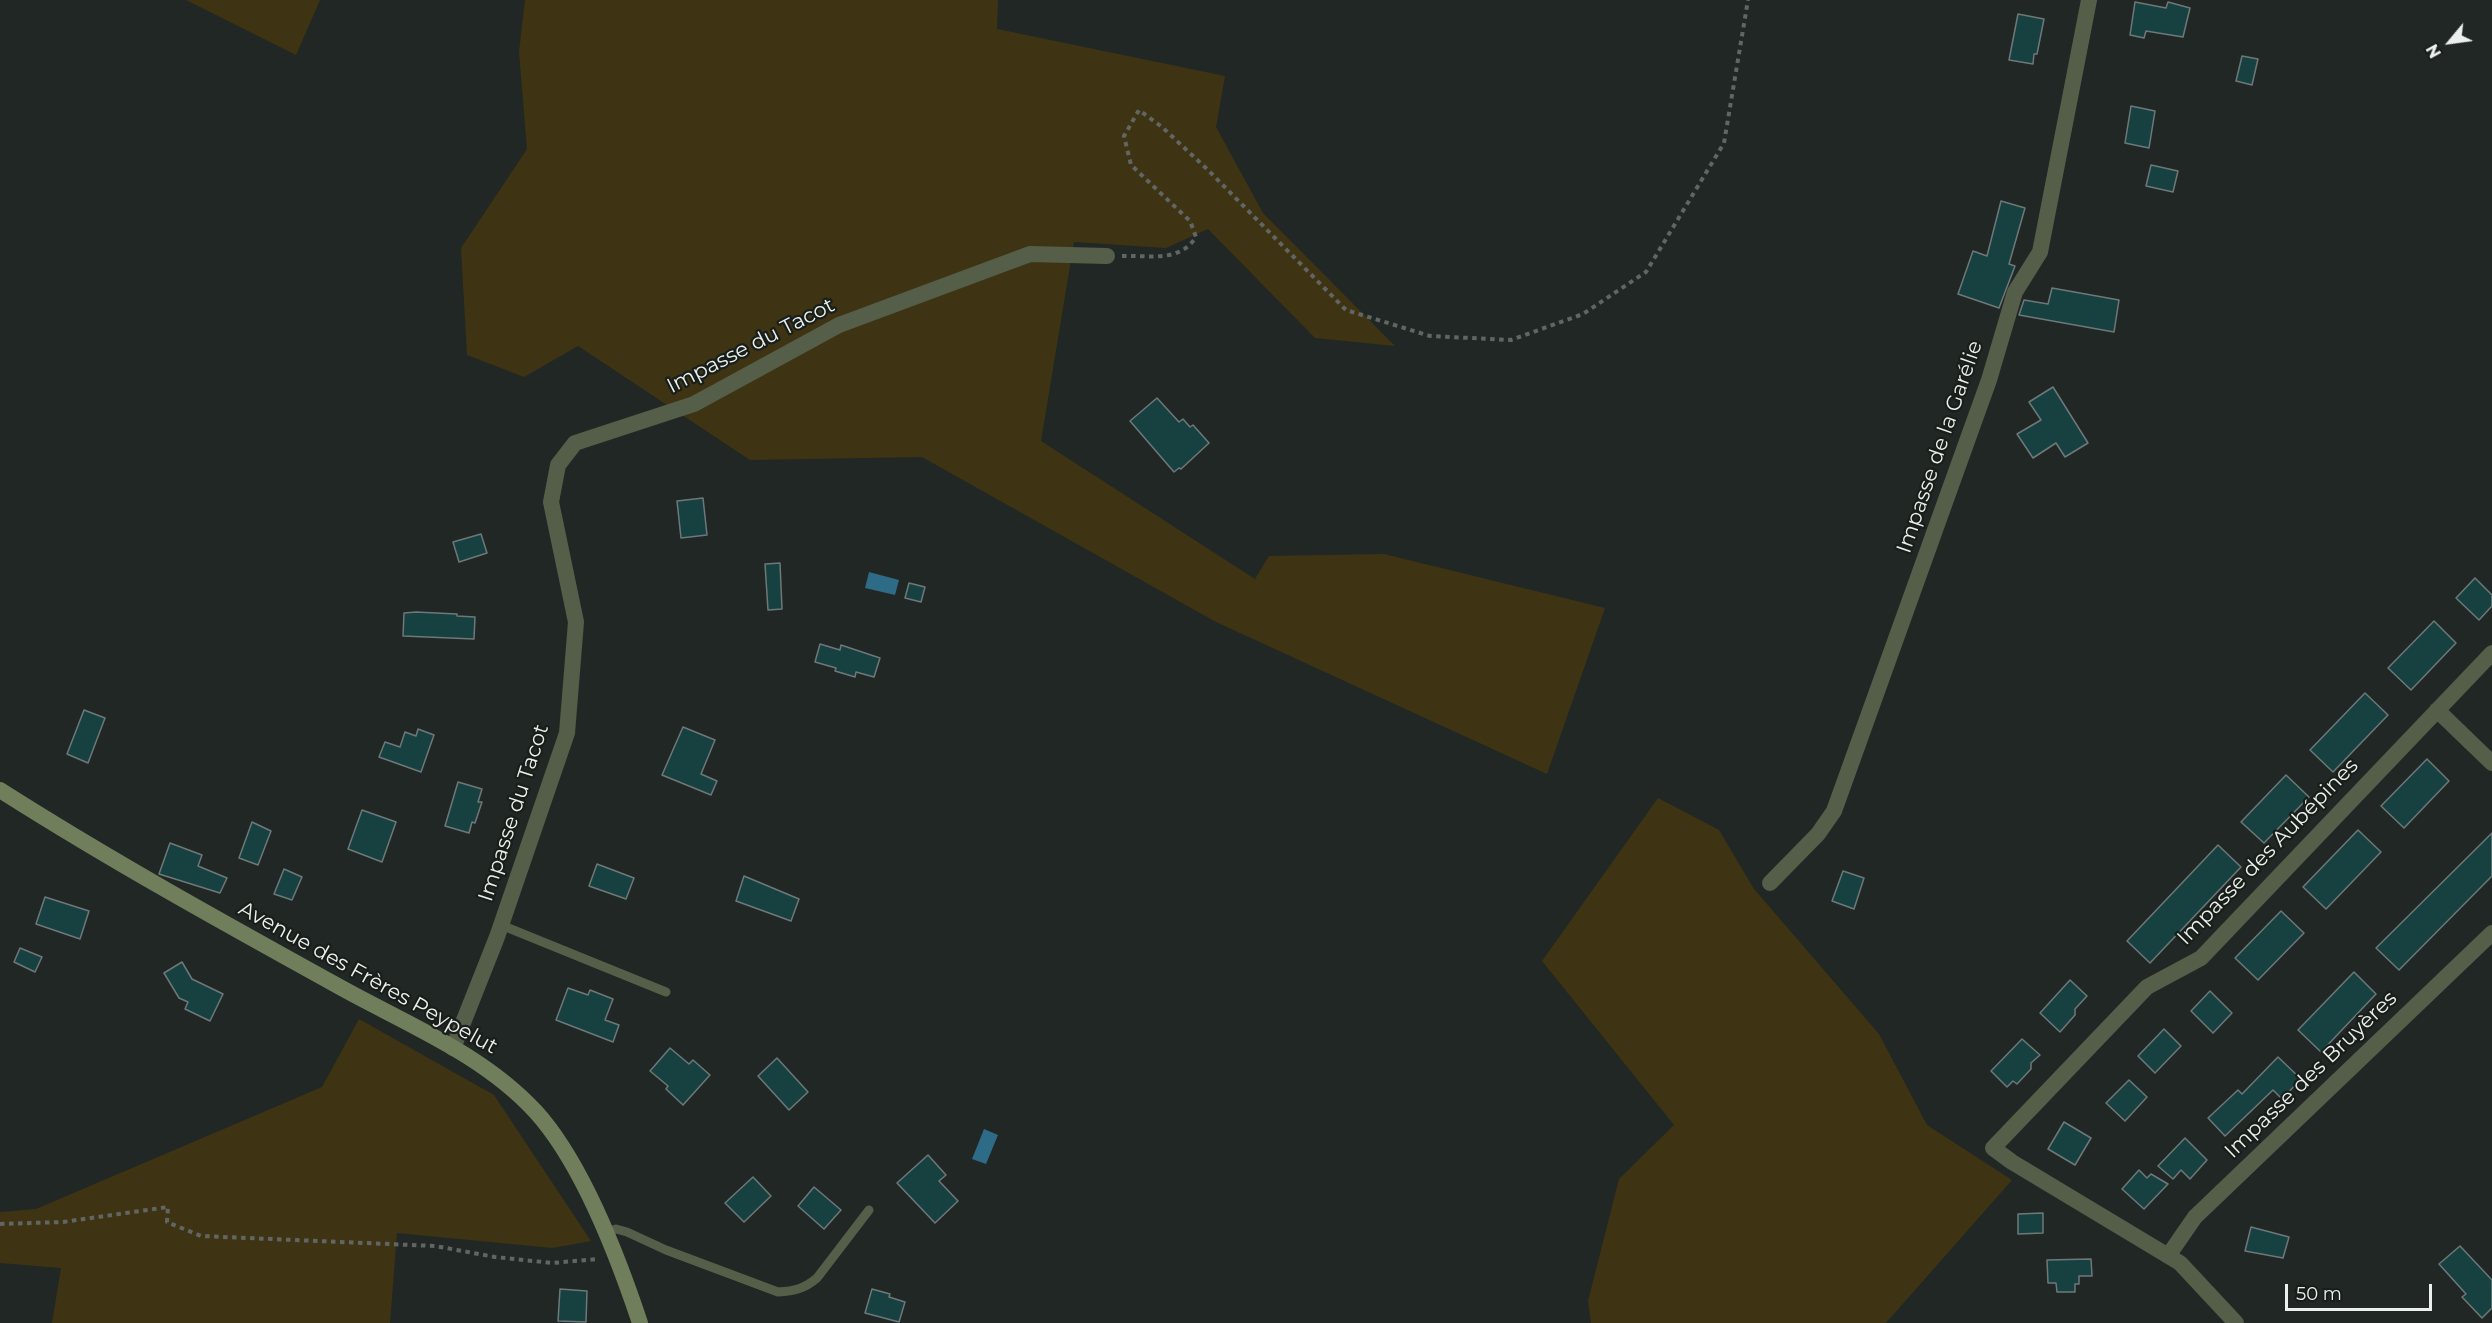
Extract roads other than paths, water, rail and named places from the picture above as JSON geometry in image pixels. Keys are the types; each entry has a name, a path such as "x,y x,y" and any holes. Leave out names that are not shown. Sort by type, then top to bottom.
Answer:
{"main road":[{"name":"Avenue des Frères Peypelut","path":"0,790 185,901 453,1048 513,1089 557,1138 575,1168 605,1232 640,1323"}],"street":[{"name":"Impasse de la Garélie","path":"1770,883 1818,834 1834,811 1989,380 2015,292 2040,252 2089,0"},
{"name":"Impasse du Tacot","path":"453,1048 501,925 567,733 576,622 551,502 558,465 575,443 694,404 839,326 1030,254 1107,256"},
{"name":"Impasse des Aubépines","path":"2168,1256 2012,1162 1993,1148 2147,987 2201,958 2492,653"},
{"path":"2437,710 2492,763"},
{"name":"Impasse des Bruyères","path":"2168,1256 2195,1217 2492,933"},
{"path":"2168,1256 2180,1263 2236,1323"}],"lane":[{"path":"501,925 666,992"},
{"path":"605,1232 616,1229 627,1232 666,1250 778,1292 793,1291 806,1287 817,1278 869,1210"}],"water":[{"path":"869,572 899,580 895,595 865,588"},
{"path":"984,1129 998,1135 986,1164 972,1159"}]}
